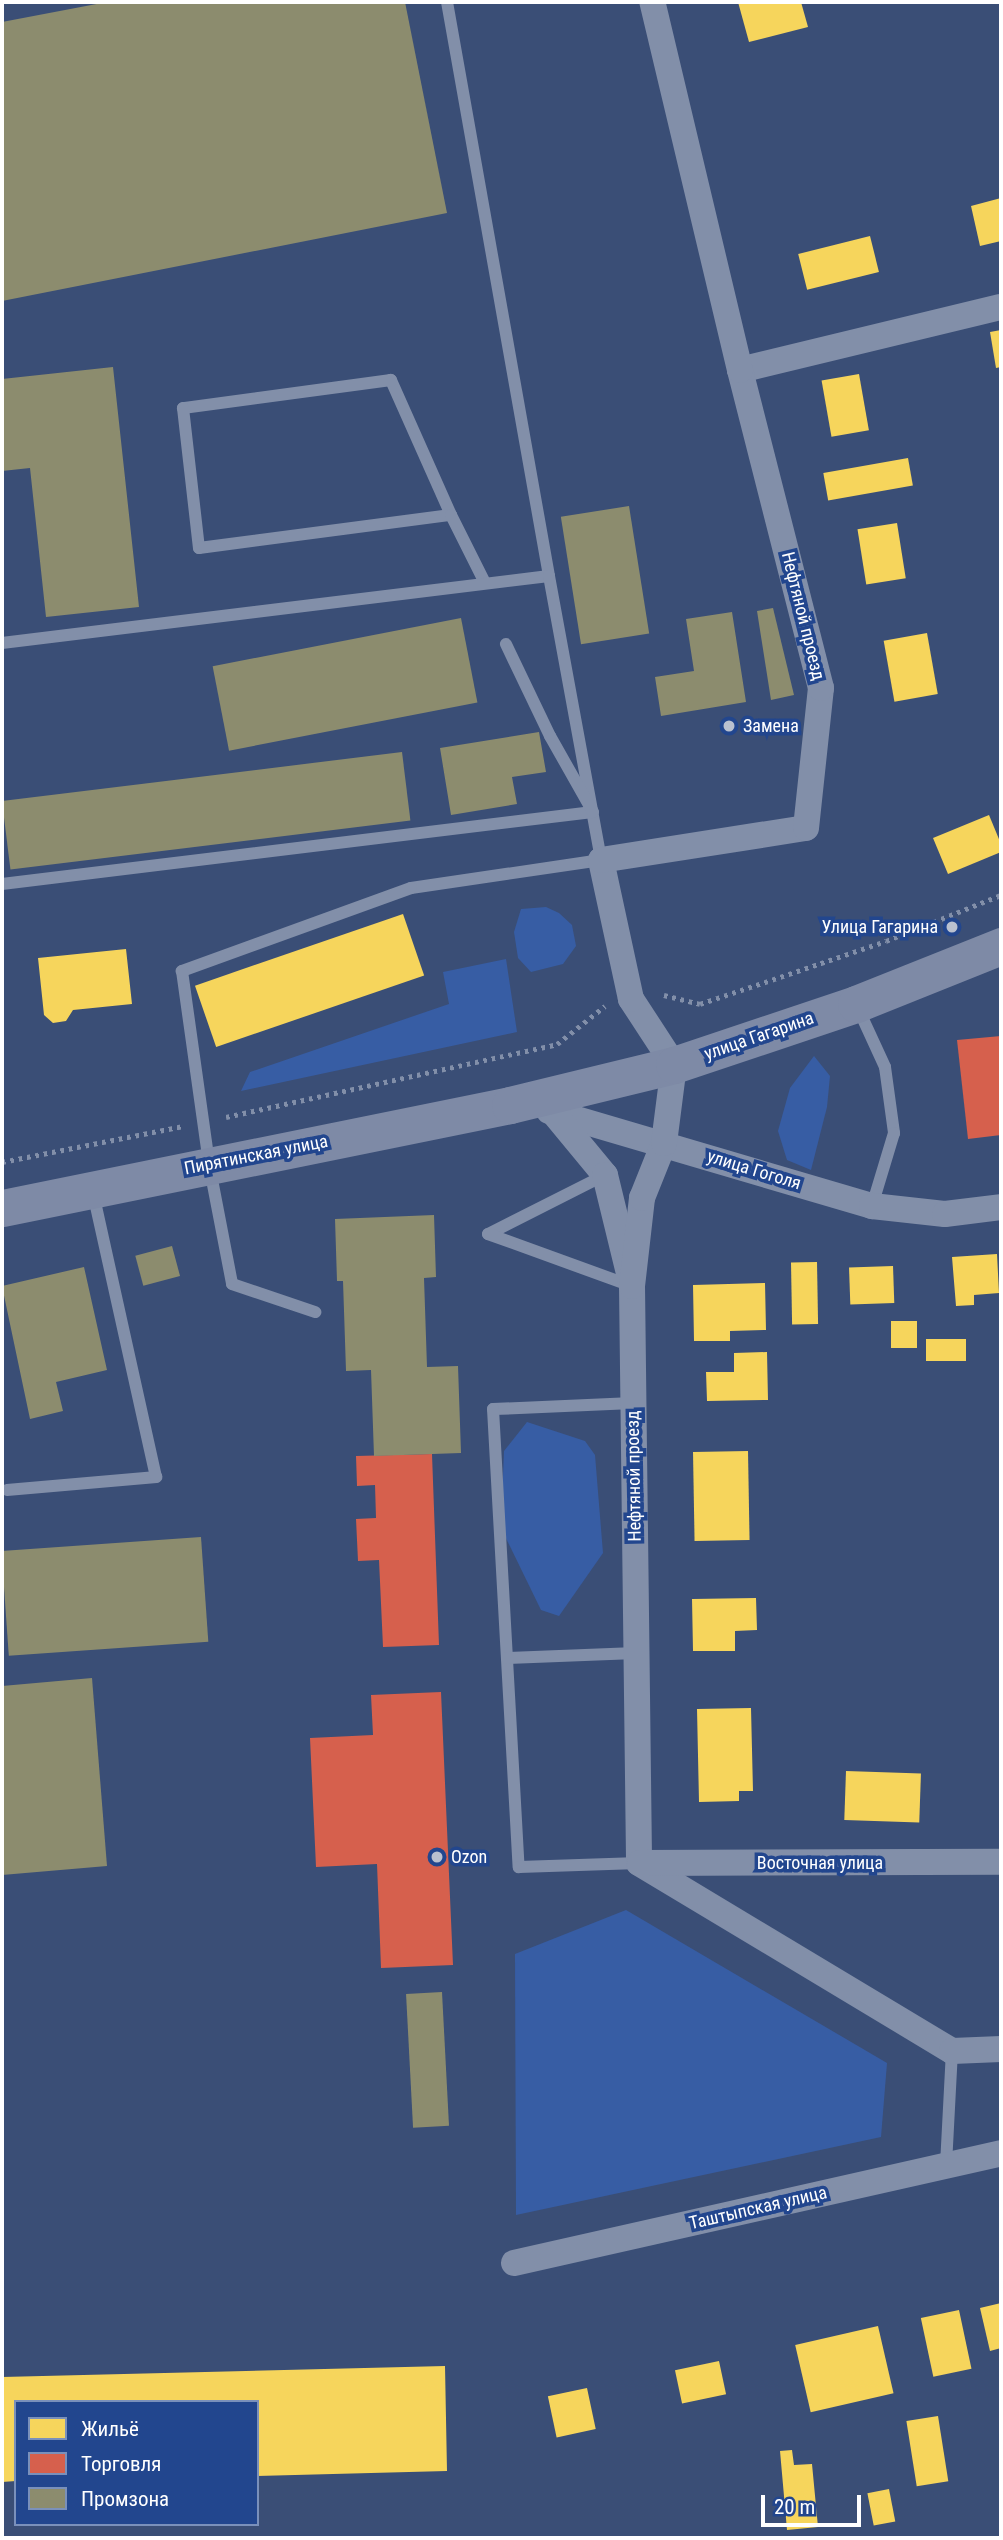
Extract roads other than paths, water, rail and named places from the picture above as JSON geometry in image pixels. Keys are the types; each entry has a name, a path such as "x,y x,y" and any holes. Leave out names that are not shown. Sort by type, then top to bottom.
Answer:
{"street":[{"name":"Нефтяной проезд","path":"601,860 806,828 821,688 740,370 652,2"},
{"path":"740,370 1001,307"},
{"path":"601,860 631,999 674,1065 664,1143 642,1198 632,1286"},
{"name":"улица Гагарина","path":"510,1105 674,1065 856,1004 1001,946"},
{"name":"улица Гоголя","path":"510,1105 552,1111 872,1206 945,1214 1001,1207"},
{"name":"Пирятинская улица","path":"2,1208 510,1105"},
{"name":"Нефтяной проезд","path":"552,1111 605,1175 632,1286 639,1863"},
{"name":"Восточная улица","path":"639,1863 1001,1862"},
{"path":"639,1863 953,2051 1001,2049"},
{"name":"Таштыпская улица","path":"514,2263 1001,2152"}],"lane":[{"path":"315,1312 232,1284 209,1164 181,971 411,888 601,860 447,2"},
{"path":"451,515 199,548 183,408 391,380 451,515 485,583"},
{"path":"2,643 549,576"},
{"path":"506,644 550,736 593,812"},
{"path":"2,884 593,812"},
{"path":"856,1004 885,1067 894,1133 872,1206"},
{"path":"605,1175 488,1234 632,1286"},
{"path":"7,1490 156,1477 92,1189"},
{"path":"633,1403 493,1409 519,1867 639,1863"},
{"path":"507,1658 636,1653"},
{"path":"946,2165 953,2051"}],"place":[{"name":"Замена","path":"729,726"},
{"name":"Улица Гагарина","path":"952,927"},
{"name":"Ozon","path":"437,1857"}]}
